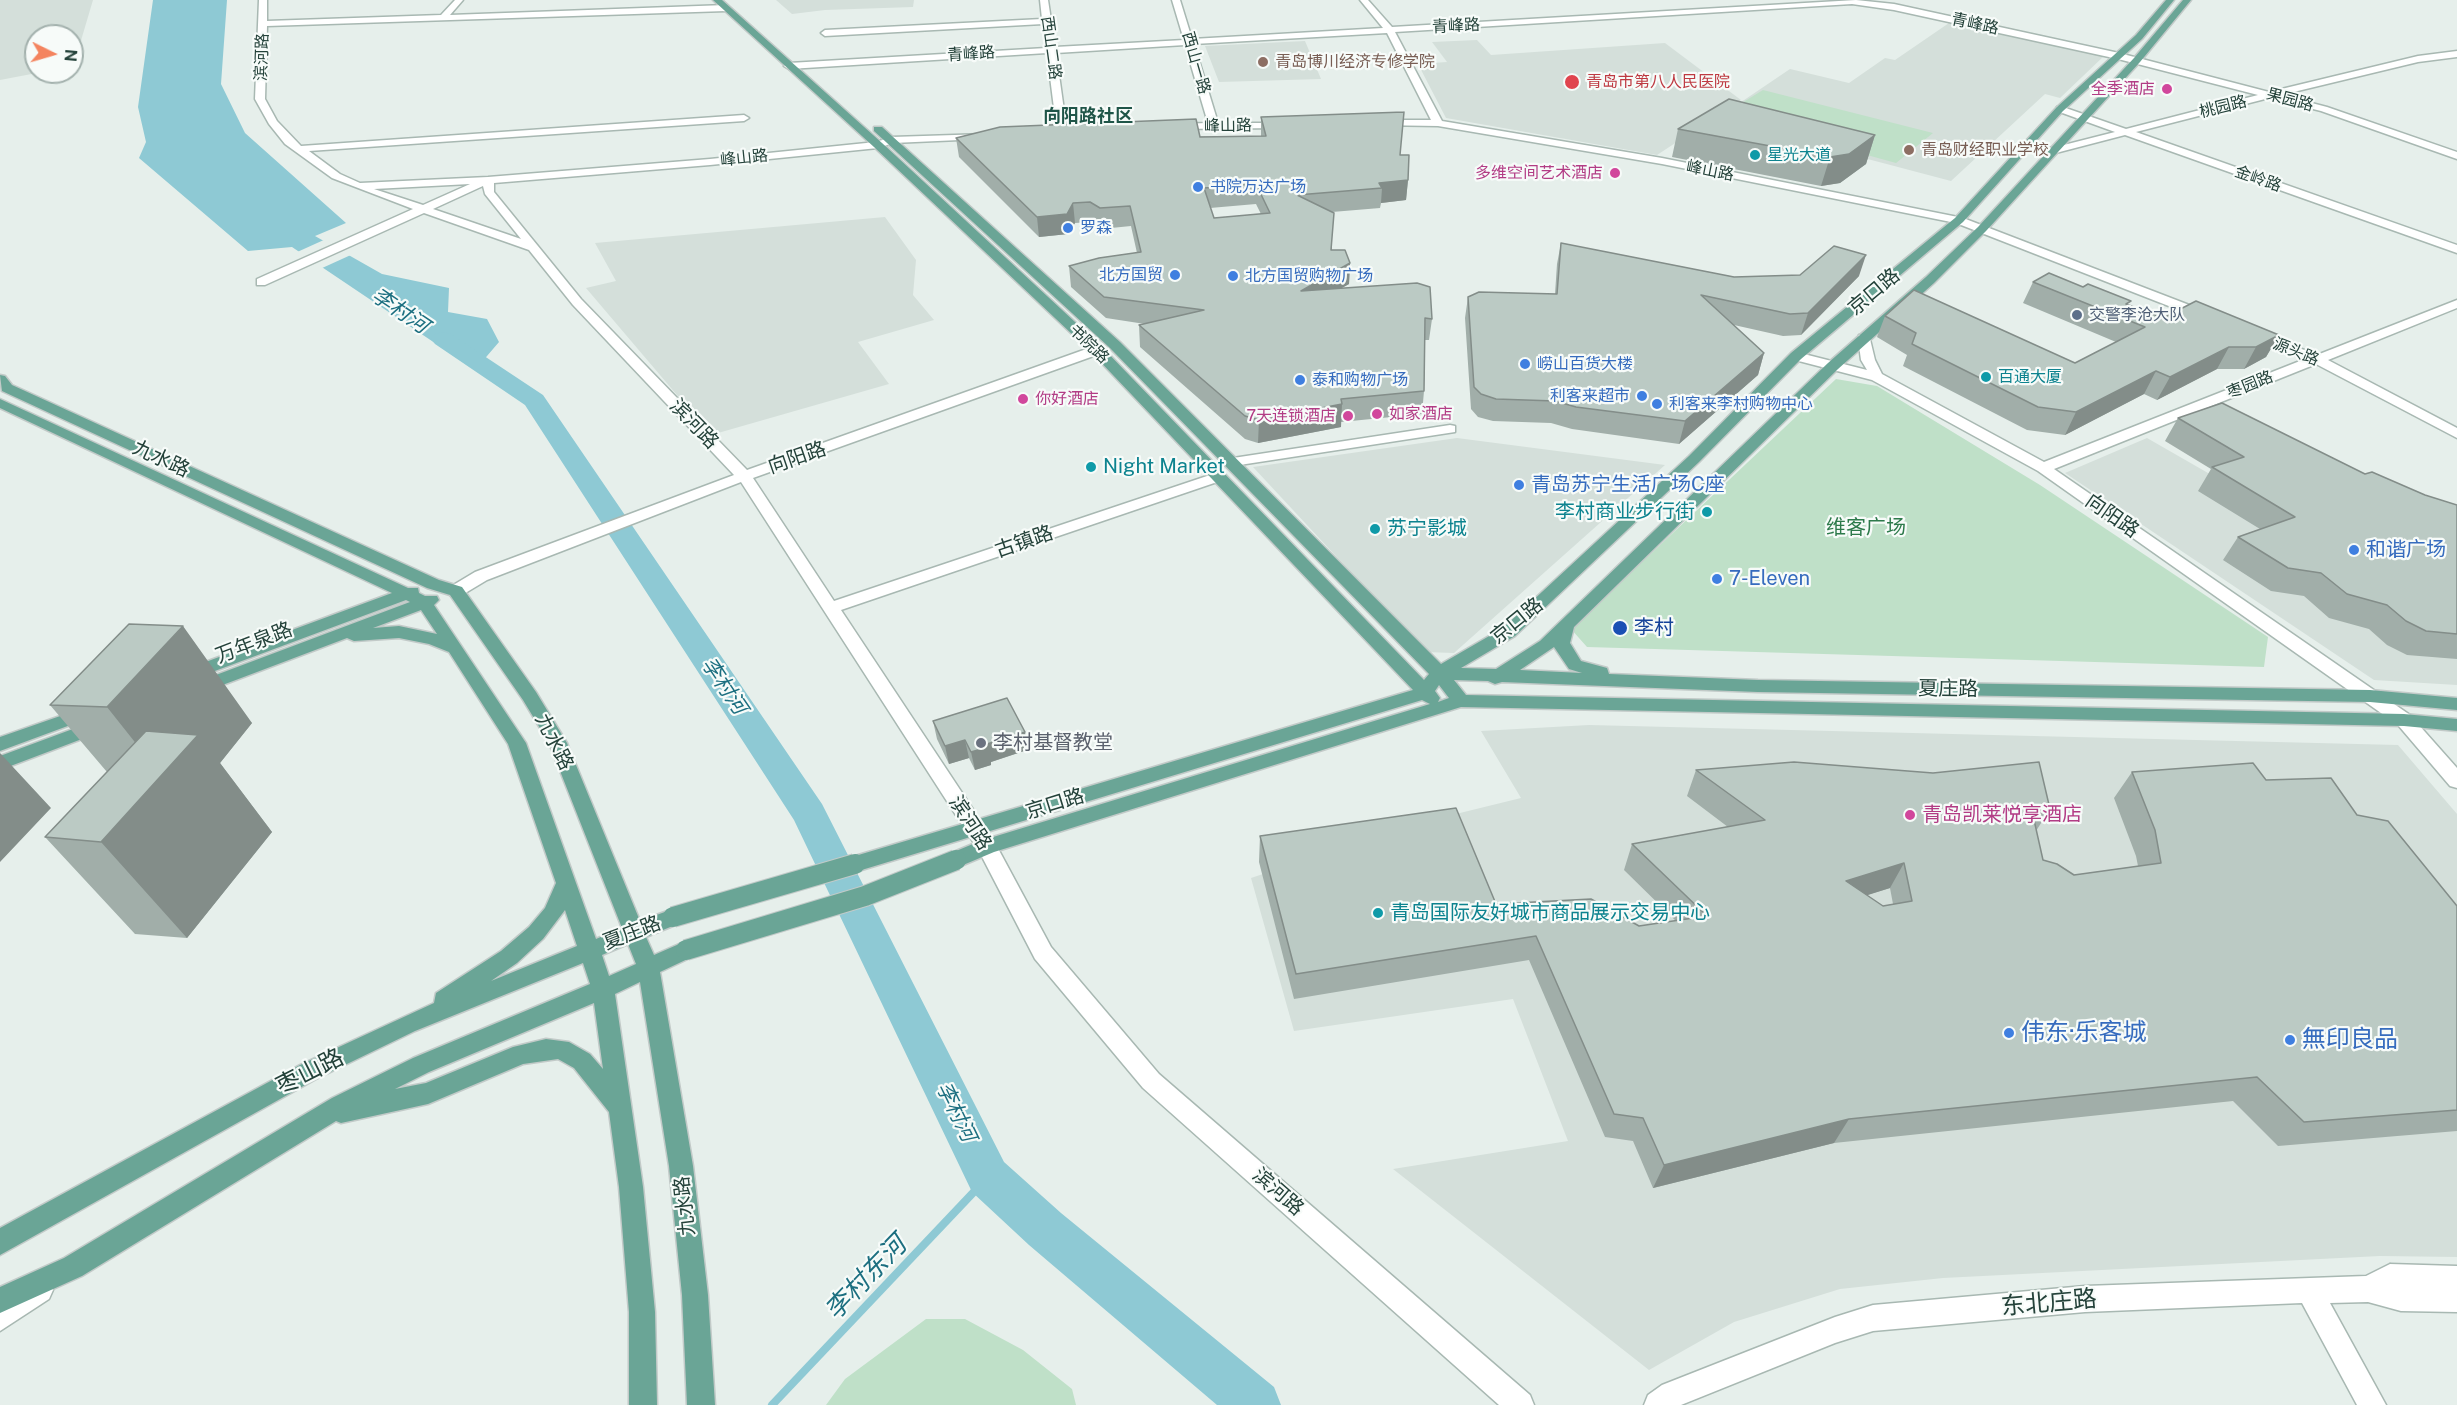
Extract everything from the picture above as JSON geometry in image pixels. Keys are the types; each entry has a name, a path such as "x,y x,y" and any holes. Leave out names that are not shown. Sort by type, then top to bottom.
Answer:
{"main road":[{"name":"书院路","path":"717,0 729,4 789,51"},
{"name":"京口路","path":"673,917 947,838 1424,693 1439,673 1509,632 1694,459 1797,356 1959,220 2060,109 2119,56 2170,0"},
{"name":"京口路","path":"686,950 865,896 987,846 1452,704 1546,645 1833,366 1982,229 2137,60 2187,0"},
{"name":"书院路","path":"729,4 892,140 1115,345 1439,673 1452,704"},
{"name":"书院路","path":"797,63 878,145 1097,350 1400,663 1424,693 1452,704"},
{"name":"向阳路","path":"1097,350 1115,345"},
{"name":"九水路","path":"0,379 7,388 433,584 456,591 530,696 558,742 648,967 681,1166 695,1295 701,1405"},
{"name":"九水路","path":"0,403 424,603 517,743 603,989 632,1187 642,1312 643,1405"},
{"name":"万年泉路","path":"433,584 174,688 322,640 456,591"},
{"path":"1566,626 1561,643 1566,655 1575,665 1647,682"},
{"path":"322,640 363,633 399,632 433,639 455,648"},
{"name":"夏庄路","path":"1439,673 1647,682 2370,696 2457,704"},
{"name":"夏庄路","path":"1452,704 2404,720 2457,725"},
{"path":"0,744 107,713 0,762"},
{"path":"407,1024 509,957 536,933 553,913 566,882"},
{"name":"夏庄路","path":"590,948 673,917"},
{"name":"枣山路","path":"0,1242 308,1072 407,1024 590,948"},
{"name":"夏庄路","path":"603,989 686,950"},
{"name":"枣山路","path":"0,1300 73,1267 319,1117 421,1065 603,989"},
{"path":"319,1117 420,1095 521,1054 546,1049 561,1049 582,1061 620,1108"}],"street":[{"name":"滨河路","path":"263,0 260,99 273,122 298,149 336,176 358,186 383,186"},
{"path":"444,17 459,0"},
{"name":"西山二路","path":"1044,0 1052,49 1057,133 1074,132"},
{"name":"西山一路","path":"1176,0 1190,40 1214,126"},
{"path":"1364,0 1389,29 1438,123"},
{"path":"1729,0 1738,7"},
{"name":"青峰路","path":"797,63 1831,2 1872,3 2119,56"},
{"path":"263,24 444,17 547,10 729,4"},
{"path":"825,33 1047,21"},
{"name":"桃园路","path":"2025,146 2052,152 2269,95 2418,59 2457,54"},
{"name":"果园路","path":"2119,56 2324,110 2457,156"},
{"name":"金岭路","path":"2060,109 2457,249"},
{"path":"298,149 744,118"},
{"name":"峰山路","path":"1367,123 1438,123 1662,161 1959,220"},
{"name":"峰山路","path":"1167,128 1297,124"},
{"name":"峰山路","path":"383,186 488,180 878,145 892,140 994,136"},
{"name":"滨河路","path":"488,180 489,192 577,302 744,476 987,846 1043,952 1151,1081 1520,1405"},
{"path":"261,282 488,180"},
{"path":"358,186 533,247"},
{"path":"1959,220 2216,320"},
{"name":"枣园路","path":"2043,468 2457,304"},
{"name":"源头路","path":"2238,328 2316,359 2457,434"},
{"path":"1864,338 1868,360 1877,377"},
{"name":"向阳路","path":"456,591 481,576 744,476 1097,350"},
{"name":"向阳路","path":"1797,356 1877,377 2043,468 2404,720 2457,781"},
{"path":"1233,462 1450,429"},
{"name":"古镇路","path":"830,608 1218,477"},
{"name":"向阳路","path":"433,584 481,576"},
{"name":"枣山路","path":"0,1230 41,1219"},
{"name":"枣山路","path":"0,1318 73,1267"},
{"path":"2368,1288 2390,1277 2457,1278"},
{"name":"东北庄路","path":"1658,1405 1672,1395 1835,1330 1873,1318 2085,1299 2368,1288 2401,1298 2457,1299"},
{"path":"2309,1290 2372,1405"}],"shaded area":[{"path":"0,0 93,0 84,30 84,24 24,24 24,75 0,80"},
{"path":"776,0 914,0 913,7 825,10 792,14"},
{"name":"青岛财经职业学校","path":"1949,23 2104,56 2060,98 2045,94 1951,181 1716,119 1790,69 1849,83 1885,58 1895,60"},
{"name":"青岛市第八人民医院","path":"1477,40 1491,55 1665,43 1741,100 1657,155 1446,118 1418,64 1447,62 1432,42"},
{"name":"青岛博川经济专修学院","path":"1305,41 1321,79 1219,82 1205,46"},
{"path":"885,217 916,260 913,295 934,320 858,342 889,384 711,435 586,288 616,281 595,243"},
{"path":"1457,438 1665,465 1454,653 1425,652 1253,467"},
{"path":"2147,438 2208,473 2328,532 2457,525 2457,685 2374,680 2065,473"},
{"path":"1589,725 2398,745 2457,814 2457,1257 2380,1256 1943,1278 1840,1289 1734,1322 1649,1370 1393,1169 1568,1141 1513,999 1294,1031 1251,878 1407,826 1521,798 1481,731"}],"green space":[{"path":"1763,90 1933,133 1896,163 1722,115"},
{"name":"维客广场","path":"1836,379 1877,386 2040,485 2268,637 2264,667 1587,647 1571,629"},
{"path":"926,1319 965,1319 1023,1350 1072,1389 1076,1405 826,1405 845,1379"}],"water":[{"path":"153,0 227,0 221,84 245,133 346,223 315,236 382,274 449,288 448,312 487,319 499,342 475,370 292,247 248,251 139,158 146,142 138,107"}],"pier":[{"path":"326,239 353,254 320,269 295,253"}],"building":[{"path":"1729,99 1875,135 1849,154 1830,157 1678,129"},
{"path":"1404,112 1400,155 1409,155 1408,180 1379,183 1382,188 1297,195 1334,213 1331,250 1345,250 1350,263 1301,291 1417,283 1430,287 1432,319 1425,318 1424,391 1341,399 1342,404 1259,420 1245,416 1139,325 1204,310 1104,297 1069,266 1099,258 1141,252 1130,206 1100,208 1090,202 1073,203 1067,214 1037,217 956,138 1000,127 1196,119 1200,137 1266,136 1261,117","holes":["1256,184 1270,213 1214,218 1204,188"]},
{"path":"1561,243 1734,277 1800,275 1834,246 1866,255 1808,313 1790,314 1701,295 1764,353 1685,421 1576,407 1555,401 1496,399 1481,394 1474,387 1468,297 1479,292 1557,294"},
{"path":"2049,273 2083,287 2088,284 2131,301 2126,304 2163,318 2196,301 2279,335 2256,347 2229,347 2170,377 2156,371 2076,412 2038,407 1912,344 1916,333 1885,316 1914,290 2075,363 2145,327 2033,282"},
{"name":"和谐广场","path":"2222,403 2365,474 2372,472 2425,495 2457,505 2457,634 2426,631 2406,621 2387,605 2347,594 2321,573 2288,568 2238,537 2295,517 2212,467 2244,457 2178,418"},
{"path":"129,624 183,626 107,707 50,705"},
{"path":"1007,698 1025,732 987,744 988,747 971,752 965,740 945,746 933,721"},
{"path":"146,731 198,735 101,842 45,837"},
{"name":"伟东·乐客城","path":"1794,762 1933,773 2039,762 2050,809 2032,811 2043,860 2057,864 2074,875 2161,863 2155,830 2132,772 2253,763 2266,780 2331,778 2357,815 2388,821 2457,906 2457,1110 2304,1122 2257,1077 1849,1119 1664,1165 1643,1118 1614,1114 1536,936 1296,974 1260,836 1456,808 1496,904 1591,899 1639,926 1707,916 1632,844 1765,820 1696,770","holes":["1904,863 1912,901 1883,906 1846,881"]}],"waterway":[{"name":"李村河","path":"443,339 534,400 809,814 988,1177 1045,1229 1256,1405"},
{"name":"李村东河","path":"772,1405 988,1177"}],"place":[{"name":"青岛博川经济专修学院","path":"1263,62"},
{"name":"青岛市第八人民医院","path":"1572,82"},
{"name":"全季酒店","path":"2167,89"},
{"name":"青岛财经职业学校","path":"1909,150"},
{"name":"星光大道","path":"1755,155"},
{"name":"多维空间艺术酒店","path":"1615,173"},
{"name":"书院万达广场","path":"1198,187"},
{"name":"罗森","path":"1068,228"},
{"name":"北方国贸","path":"1175,275"},
{"name":"北方国贸购物广场","path":"1233,276"},
{"name":"交警李沧大队","path":"2077,315"},
{"name":"崂山百货大楼","path":"1525,364"},
{"name":"百通大厦","path":"1986,377"},
{"name":"泰和购物广场","path":"1300,380"},
{"name":"利客来超市","path":"1642,396"},
{"name":"你好酒店","path":"1023,399"},
{"name":"利客来李村购物中心","path":"1657,404"},
{"name":"如家酒店","path":"1377,414"},
{"name":"7天连锁酒店","path":"1348,416"},
{"name":"Night Market","path":"1091,467"},
{"name":"青岛苏宁生活广场C座","path":"1519,485"},
{"name":"李村商业步行街","path":"1707,512"},
{"name":"苏宁影城","path":"1375,529"},
{"name":"和谐广场","path":"2354,550"},
{"name":"7-Eleven","path":"1717,579"},
{"name":"李村","path":"1620,628"},
{"name":"李村基督教堂","path":"981,743"},
{"name":"青岛凯莱悦享酒店","path":"1910,815"},
{"name":"青岛国际友好城市商品展示交易中心","path":"1378,913"},
{"name":"伟东·乐客城","path":"2009,1033"},
{"name":"無印良品","path":"2290,1040"}],"district":[{"name":"向阳路社区","path":"1088,116"}]}
